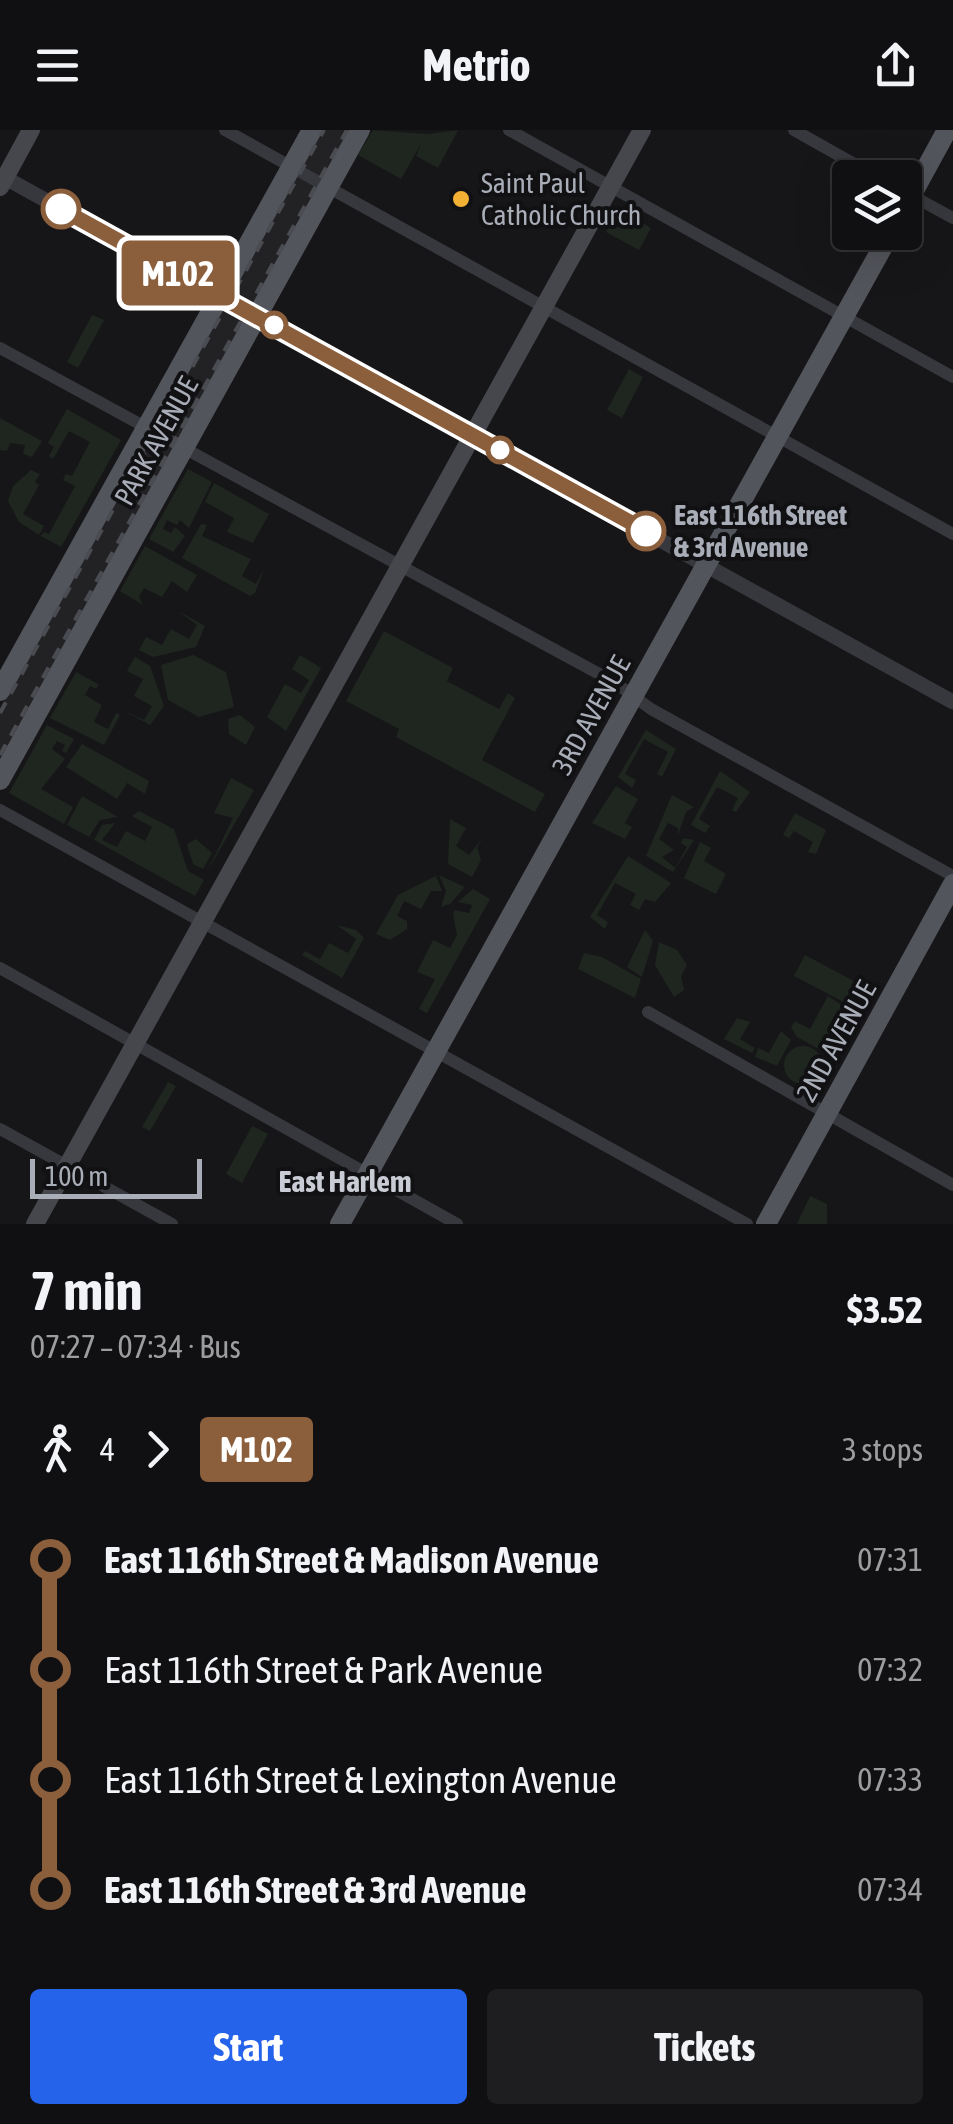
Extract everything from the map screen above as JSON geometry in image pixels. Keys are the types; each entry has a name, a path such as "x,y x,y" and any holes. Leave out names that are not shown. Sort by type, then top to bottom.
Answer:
{"main road":[{"path":"2,180 31,130"},
{"name":"PARK AVENUE","path":"0,692 312,130"},
{"name":"PARK AVENUE","path":"0,780 360,130"},
{"path":"35,1224 642,130"},
{"path":"922,172 947,130"},
{"name":"3RD AVENUE","path":"340,1224 881,250"},
{"name":"2ND AVENUE","path":"766,1224 953,880"}],"street":[{"path":"225,130 953,534"},
{"path":"509,130 953,377"},
{"path":"794,130 847,160"},
{"path":"2,180 258,316 704,568 953,702"},
{"path":"922,205 953,218"},
{"path":"0,348 633,696 953,880"},
{"path":"0,810 747,1224"},
{"path":"0,968 456,1224"},
{"path":"648,1012 953,1185"},
{"path":"0,1128 172,1224"}],"shaded area":[{"path":"319,130 352,130 0,767 0,707"},
{"path":"373,130 427,134 458,130 438,168 416,156 421,144 401,179 358,155"},
{"path":"619,209 651,228 639,250 606,232"},
{"path":"92,315 104,320 78,368 67,362"},
{"path":"629,369 643,377 622,418 607,410"},
{"path":"67,409 121,440 61,547 41,536 44,532 49,534 75,486 63,480 66,474 72,476 90,442 69,431 53,459 49,456 54,447 48,443"},
{"path":"0,418 42,441 32,457 23,454 25,445 10,443 7,451 0,450"},
{"path":"188,469 212,482 189,528 180,520 177,525 167,520 163,529 171,533 175,527 185,536 173,552 149,539"},
{"path":"31,470 40,474 35,482 39,485 23,514 44,526 39,535 19,522 8,501 13,486"},
{"path":"214,483 269,514 253,543 227,532 234,518 205,502"},
{"path":"201,524 207,525 202,536 251,559 242,576 256,584 265,567 255,593 250,596 182,558"},
{"path":"145,546 197,575 187,592 172,581 162,597 144,588 139,597 143,605 120,591"},
{"path":"178,611 205,626 196,647 153,657 139,650 146,637 162,645 171,629 189,639 197,625"},
{"path":"384,631 453,668 447,681 499,709 508,693 515,698 482,760 545,794 535,812 396,737 399,729 346,701"},
{"path":"193,655 226,672 234,707 199,717 168,700 161,665"},
{"path":"300,655 321,668 286,731 267,717 285,684 301,693 309,680 292,669"},
{"path":"135,657 150,666 164,706 150,725 123,710 144,720 152,706 134,696 143,679 127,671"},
{"path":"76,672 98,684 97,689 90,686 85,695 102,705 94,722 108,729 116,713 120,715 104,745 50,718"},
{"path":"240,715 255,727 246,745 229,734 228,719"},
{"path":"47,725 74,739 66,753 62,751 65,745 57,741 52,749 65,759 41,789 73,807 64,824 9,793"},
{"path":"646,730 676,749 662,777 657,774 668,752 644,739 625,774 636,780 632,788 618,777"},
{"path":"82,744 149,781 145,794 127,783 117,799 66,767"},
{"path":"720,771 750,792 736,812 732,810 738,798 717,787 699,819 710,826 705,833 691,825"},
{"path":"231,778 254,790 207,872 233,818 214,813"},
{"path":"616,786 638,799 625,823 632,827 625,839 592,823"},
{"path":"672,795 694,807 686,812 678,835 678,828 668,823 659,839 674,850 662,857 675,868 687,847 681,843 683,838 694,840 673,872 646,856"},
{"path":"82,796 118,817 100,820 89,837 67,825"},
{"path":"139,811 174,829 188,871 204,880 195,896 94,840 102,825 115,823 102,840 117,847 126,831 145,841 152,827 132,816"},
{"path":"795,813 826,830 816,854 808,852 813,842 794,831 789,838 783,835"},
{"path":"450,819 466,828 456,846 469,855 484,836 477,847 481,860 472,877 448,864"},
{"path":"196,839 212,853 203,869 193,864 187,844"},
{"path":"700,842 711,848 704,861 726,874 716,894 684,878"},
{"path":"628,856 671,883 655,902 645,899 639,910 630,905 636,894 615,883 597,915 608,922 605,929 590,917"},
{"path":"439,875 465,887 450,904 441,907 446,891"},
{"path":"436,876 442,891 431,891 421,909 404,901 397,916 407,921 407,929 390,940 376,934 398,895"},
{"path":"473,889 490,899 427,1013 419,1009 435,979 417,972 433,940 450,948 457,935 453,914 455,910 469,913 472,905 458,902"},
{"path":"337,925 356,930 364,938 342,978 302,955 305,951 320,959 329,943 348,953 356,939"},
{"path":"645,930 653,941 642,977 627,967"},
{"path":"659,942 677,950 687,965 681,976 684,990 674,997 655,965"},
{"path":"584,953 602,957 641,979 635,998 578,969"},
{"path":"805,955 865,987 855,1008 794,976"},
{"path":"828,996 852,1012 826,1053 797,1037 791,1027 795,1021 810,1029"},
{"path":"737,1018 750,1022 740,1039 755,1048 752,1053 724,1039"},
{"path":"781,1031 791,1040 777,1066 755,1057 758,1048 769,1053"},
{"path":"803,1046 816,1052 822,1065 816,1078 803,1084 790,1078 784,1065 790,1052"},
{"path":"168,1082 176,1086 150,1131 142,1127"},
{"path":"252,1126 268,1134 242,1183 226,1174"},
{"path":"810,1196 827,1204 827,1224 797,1224"}],"railway":[{"path":"0,713 324,130"},
{"path":"0,755 347,130"}],"bus line":[{"name":"M102","path":"61,209 646,531"}],"place":[{"name":"Saint Paul Catholic Church","path":"461,199"},
{"name":"East 116th Street & 3rd Avenue","path":"646,531"}],"district":[{"name":"East Harlem","path":"345,1182"}]}
